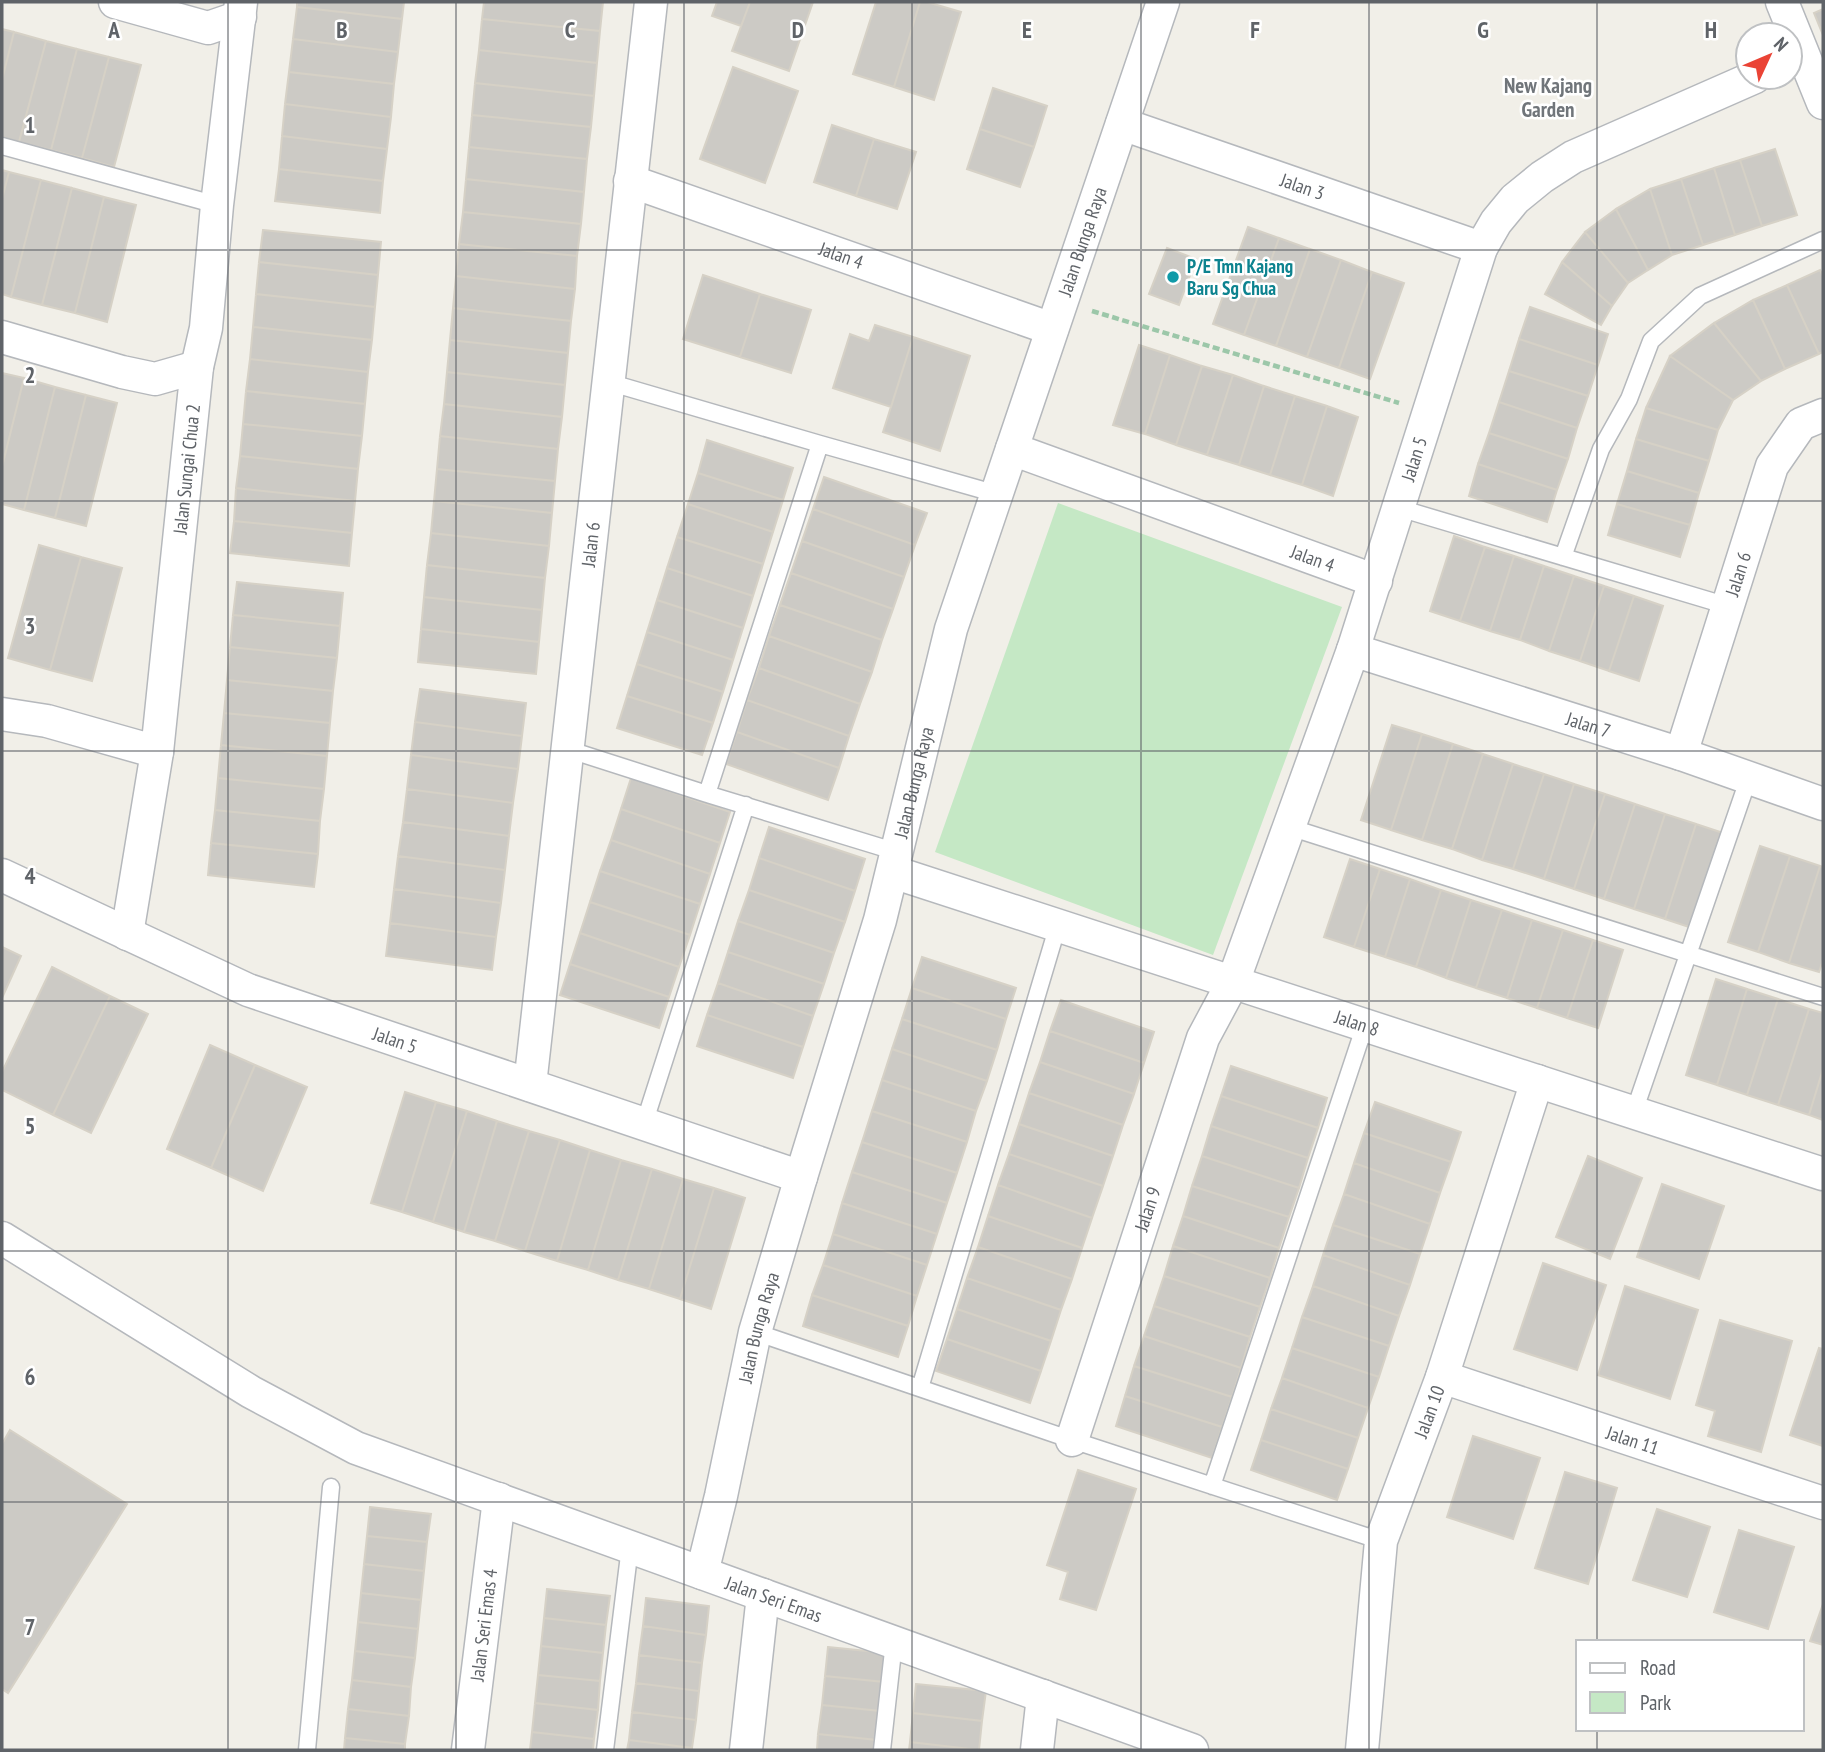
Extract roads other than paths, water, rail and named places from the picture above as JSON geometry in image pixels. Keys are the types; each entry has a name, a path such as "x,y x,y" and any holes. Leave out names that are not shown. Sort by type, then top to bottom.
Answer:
{"street":[{"path":"115,2 208,28 240,9"},
{"name":"Jalan 6","path":"530,1085 650,2"},
{"name":"Jalan Bunga Raya","path":"702,1573 755,1332 876,933 951,629 1161,2"},
{"path":"1782,2 1787,21"},
{"name":"Jalan Sungai Chua 2","path":"127,934 157,752 197,368 206,328 240,9"},
{"path":"1804,70 1823,103"},
{"name":"Jalan 5","path":"1233,982 1353,650 1482,248 1496,222 1515,199 1573,157 1734,86"},
{"name":"Jalan 3","path":"1122,124 1482,248"},
{"name":"Jalan 4","path":"631,181 1057,316"},
{"path":"2,337 122,372 156,379 197,368"},
{"name":"Jalan 6","path":"1681,754 1772,466 1801,424 1823,415"},
{"name":"Jalan 4","path":"1012,449 1376,581"},
{"name":"Jalan 7","path":"1353,650 1681,754 1823,804"},
{"path":"2,714 47,721 157,752"},
{"name":"Jalan 8","path":"895,862 1058,925 1823,1174"},
{"name":"Jalan 5","path":"2,875 248,990 800,1177"},
{"name":"Jalan 9","path":"1072,1440 1203,1038 1233,982"},
{"name":"Jalan 10","path":"1362,1750 1381,1541 1441,1377 1537,1081"},
{"name":"Jalan Seri Emas","path":"2,1238 251,1392 356,1448 1043,1696 1178,1748"},
{"name":"Jalan 11","path":"1441,1377 1823,1503"},
{"name":"Jalan Seri Emas 4","path":"468,1750 499,1499"},
{"path":"746,1750 763,1595"},
{"path":"1037,1750 1043,1696"}],"lane":[{"path":"2,146 217,205"},
{"path":"1563,557 1601,449 1629,399 1651,341 1700,296 1823,240"},
{"path":"608,382 997,494"},
{"path":"707,794 820,444"},
{"path":"1399,508 1728,606"},
{"path":"567,749 746,805 895,862"},
{"path":"1633,1112 1749,777"},
{"path":"643,1124 746,805"},
{"path":"1289,827 1823,997"},
{"path":"920,1388 1058,925"},
{"path":"1212,1486 1364,1025"},
{"path":"755,1332 1381,1541"},
{"path":"307,1750 331,1487"},
{"path":"605,1750 630,1547"},
{"path":"882,1750 894,1642"}],"place":[{"name":"P/E Tmn Kajang Baru Sg Chua","path":"1173,277"}],"district":[{"name":"New Kajang Garden","path":"1548,97"}]}
